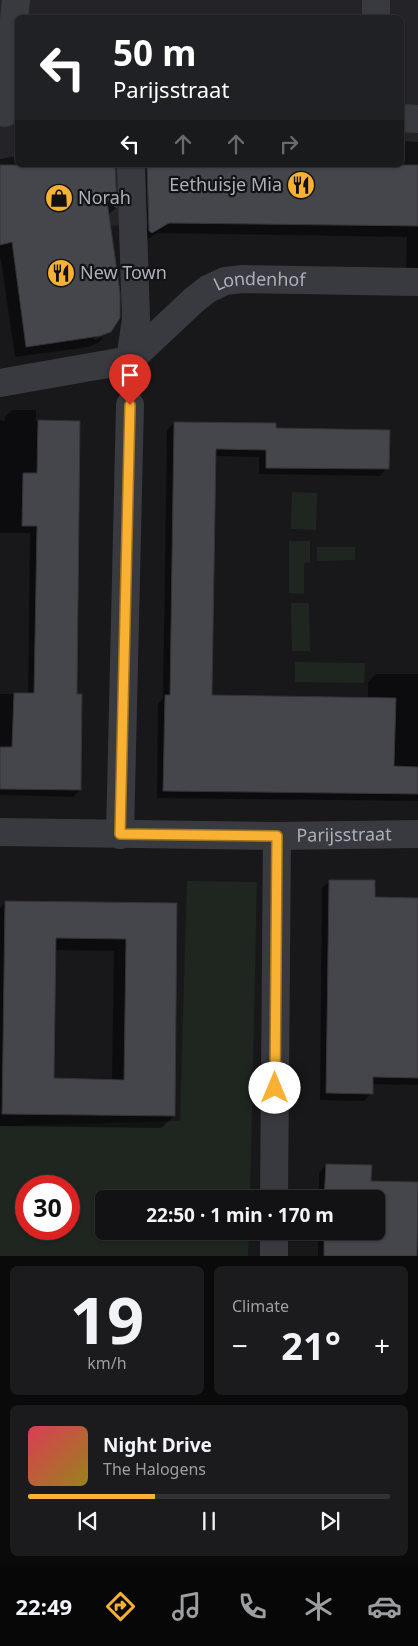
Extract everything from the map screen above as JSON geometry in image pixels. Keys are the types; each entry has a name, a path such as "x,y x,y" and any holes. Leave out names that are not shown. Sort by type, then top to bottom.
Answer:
{"street":[{"path":"7,113 16,0"},
{"path":"376,0 376,15"},
{"path":"404,118 418,119"},
{"path":"0,383 130,360 136,318 131,167"},
{"name":"Londenhof","path":"130,360 194,300 208,289 225,282 252,279 418,282"},
{"path":"120,834 130,405"},
{"name":"Parijsstraat","path":"0,832 277,836 418,834"},
{"path":"274,1190 277,836"},
{"path":"274,1240 274,1256"}],"shaded area":[{"path":"0,0 418,0 418,217 100,226 0,241"},
{"path":"292,492 317,493 316,530 291,529"},
{"path":"289,541 310,541 310,562 304,563 304,594 289,593"},
{"path":"317,547 355,547 355,560 317,561"},
{"path":"291,603 309,603 310,651 292,651"},
{"path":"295,662 365,663 364,683 295,682"},
{"path":"187,881 257,882 250,1190 95,1190 95,1240 249,1240 248,1256 0,1256 0,1126 180,1121"}],"building":[{"path":"0,165 15,165 15,167 115,167 117,208 107,201 120,292 120,318 111,332 100,336 26,347 12,242 0,245"},
{"path":"404,165 418,165 418,226 169,223 152,233 149,231 147,167 404,167"},
{"path":"38,420 80,421 77,694 82,694 81,790 0,789 0,747 12,747 14,693 34,693 37,526 22,526 23,473 37,473"},
{"path":"174,422 276,423 276,428 390,430 389,469 266,468 266,450 216,449 212,695 396,698 394,766 418,767 418,794 163,791 165,695 170,695"},
{"path":"329,880 375,880 375,897 418,898 418,1078 373,1077 373,1094 326,1093"},
{"path":"5,901 177,903 175,1116 2,1114","holes":["56,938 126,939 124,1080 54,1078"]},
{"path":"326,1164 372,1165 371,1181 418,1182 417,1256 324,1256 324,1240 385,1240 385,1190 325,1190"}],"place":[{"name":"Eethuisje Mia","path":"301,185"},
{"name":"Norah","path":"59,198"},
{"name":"New Town","path":"61,273"}],"route":[{"path":"130,405 120,834 277,836 275,1088"}]}
